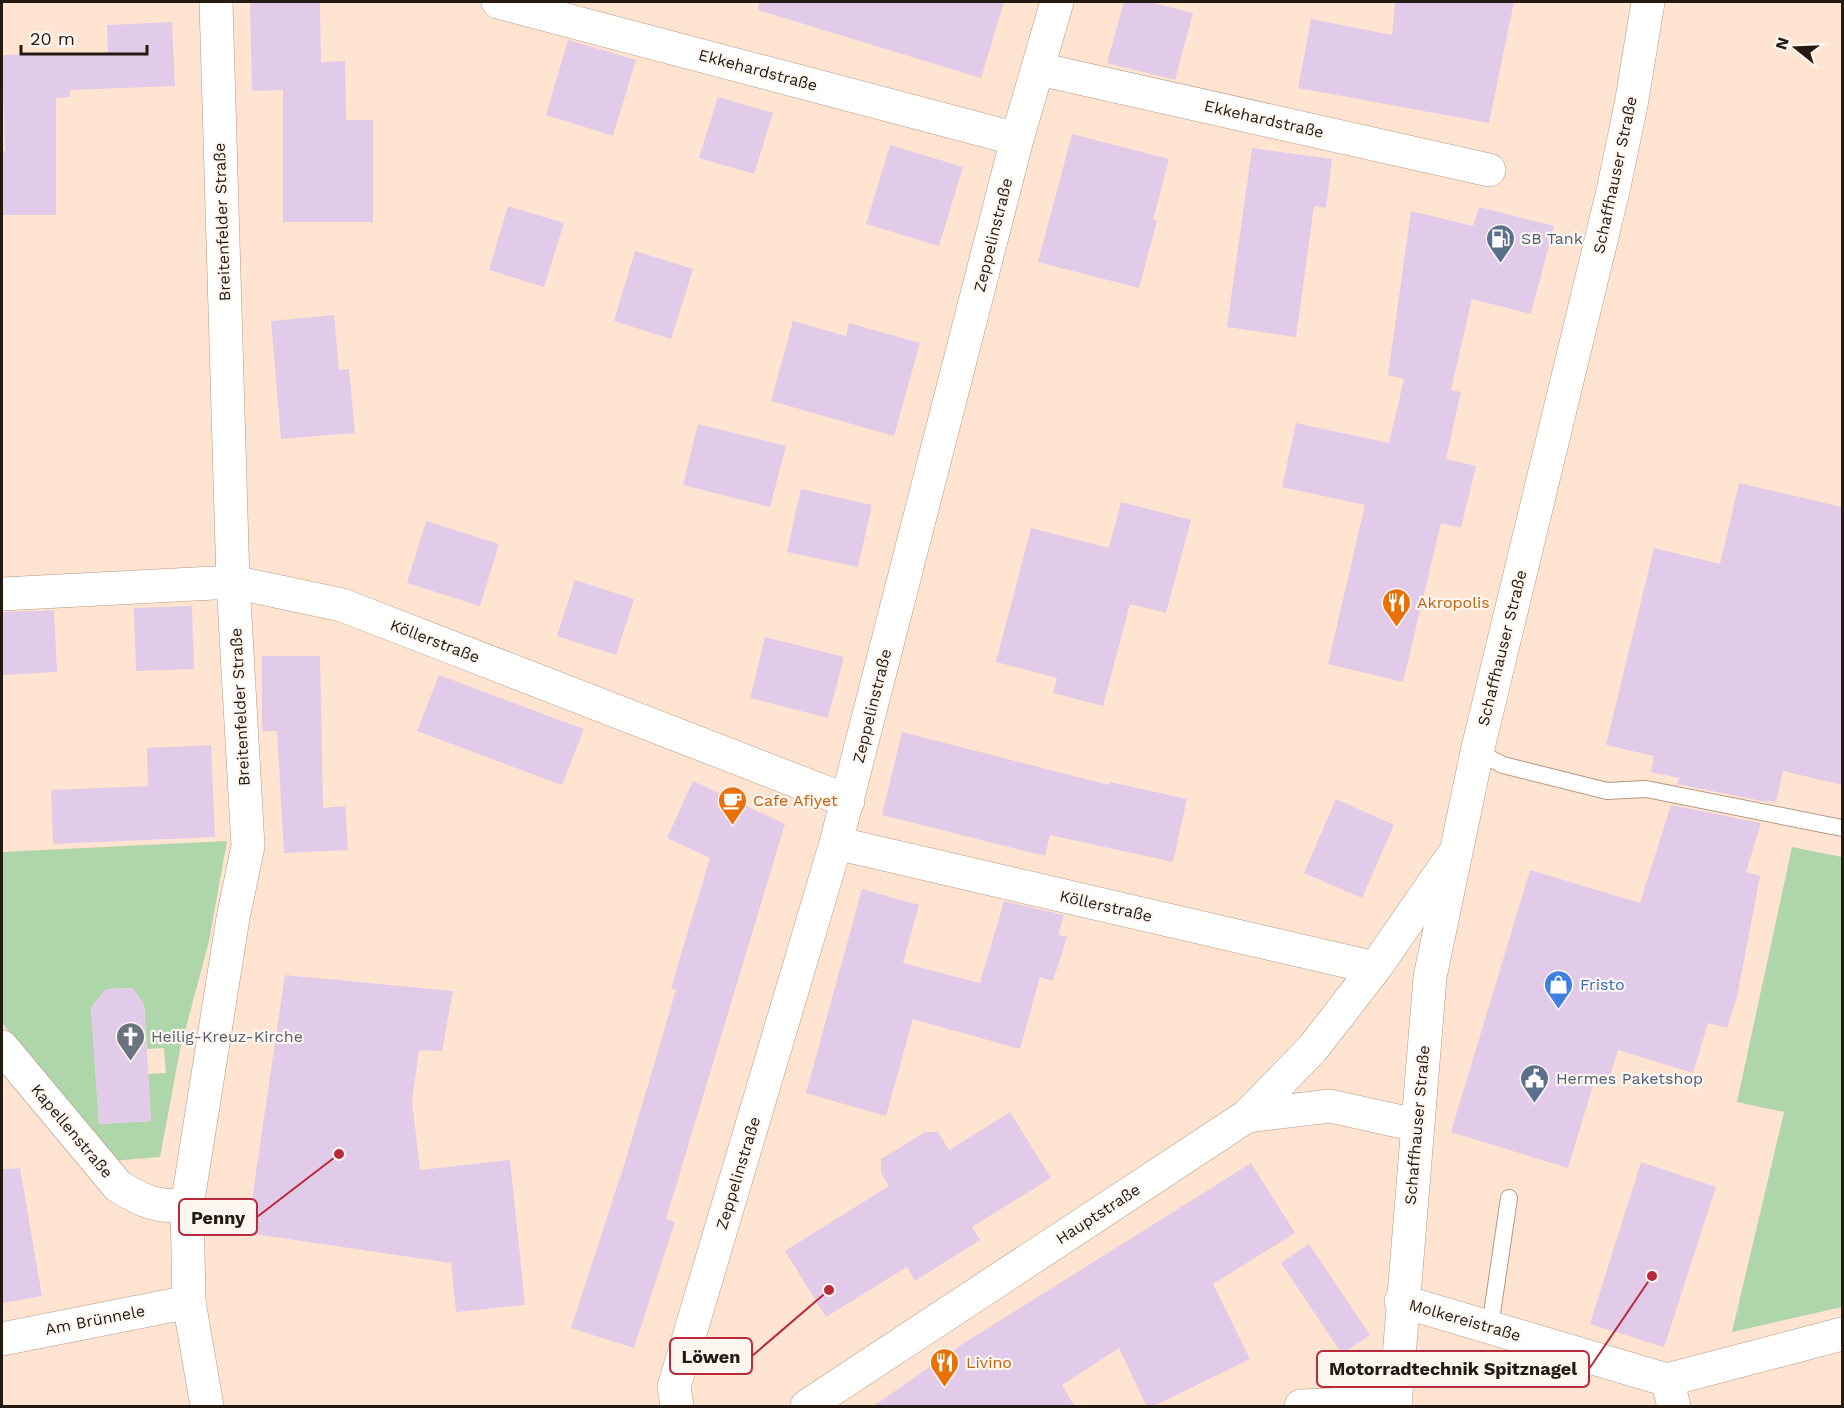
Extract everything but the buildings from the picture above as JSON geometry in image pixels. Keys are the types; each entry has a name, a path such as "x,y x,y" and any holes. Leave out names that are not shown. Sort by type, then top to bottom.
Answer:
{"street":[{"name":"Breitenfelder Straße","path":"207,1407 189,1302 187,1206 233,918 248,846 233,582 216,2"},
{"name":"Ekkehardstraße","path":"498,2 1017,139"},
{"name":"Zeppelinstraße","path":"677,1407 674,1387 848,801 1017,139 1057,2"},
{"name":"Schaffhauser Straße","path":"1395,1404 1401,1301 1430,977 1477,752 1613,191 1631,105 1648,2"},
{"name":"Ekkehardstraße","path":"1038,69 1489,170"},
{"name":"Köllerstraße","path":"2,594 233,582 342,605 848,801"},
{"name":"Köllerstraße","path":"836,843 1375,968"},
{"path":"1247,1116 1313,1048 1375,968 1454,854"},
{"name":"Kapellenstraße","path":"2,1047 117,1186 138,1199 163,1207 187,1206"},
{"name":"Hauptstraße","path":"807,1407 1247,1116 1330,1107 1416,1125"},
{"name":"Molkereistraße","path":"1401,1301 1490,1328 1670,1393 1842,1334"},
{"name":"Am Brünnele","path":"2,1339 189,1302"},
{"path":"1301,1407 1395,1404"}],"lane":[{"path":"1477,752 1503,765 1607,791 1646,789 1842,828"},
{"path":"1490,1328 1509,1198"}],"green space":[{"path":"227,841 209,941 180,1050 160,1157 111,1161 2,1023 2,852","holes":["132,988 144,1004 147,1049 164,1048 166,1073 148,1074 151,1121 99,1124 91,1008 106,989"]},
{"path":"1792,847 1842,857 1842,1307 1732,1332 1784,1112 1737,1102"}],"place":[{"name":"SB Tank","path":"1500,264"},
{"name":"Akropolis","path":"1396,628"},
{"name":"Cafe Afiyet","path":"732,826"},
{"name":"Fristo","path":"1559,1010"},
{"name":"Heilig-Kreuz-Kirche","path":"130,1062"},
{"name":"Hermes Paketshop","path":"1535,1104"},
{"name":"Penny","path":"339,1154"},
{"name":"Motorradtechnik Spitznagel","path":"1652,1276"},
{"name":"Löwen","path":"829,1290"},
{"name":"Livino","path":"945,1388"}]}
